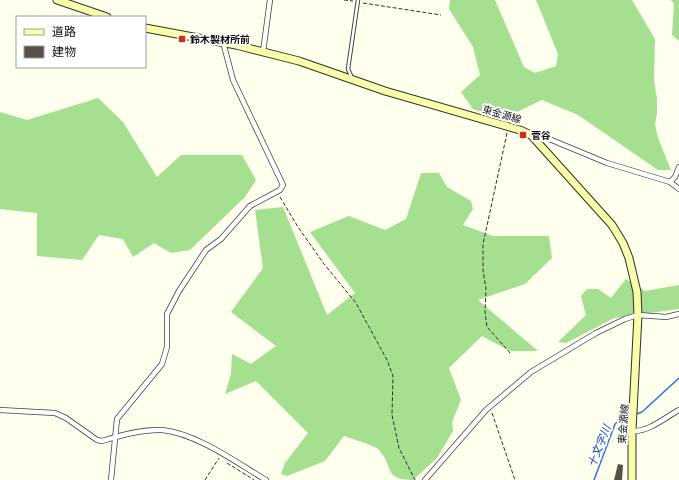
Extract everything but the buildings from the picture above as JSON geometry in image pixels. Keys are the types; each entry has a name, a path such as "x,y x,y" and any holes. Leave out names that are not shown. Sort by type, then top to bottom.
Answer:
{"main road":[{"path":"57,0 104,16"},
{"name":"東金源線","path":"146,28 223,42 299,61 385,91 520,130 531,135 612,225 620,236 629,258 637,292 638,315 632,431 632,480"}],"street":[{"path":"263,52 270,0"},
{"path":"111,480 117,419 162,364 167,347 167,314 179,291 206,250 221,238 250,206 277,191 283,185 234,80 223,42"},
{"path":"531,135 542,136 607,163 670,182 679,189"},
{"path":"670,182 675,177 679,167"},
{"path":"425,480 490,406 521,379 558,354 596,333 638,315 666,317 679,314"},
{"path":"0,410 55,413 66,418 97,440 102,441 115,436 150,430 183,434 266,480"},
{"path":"632,431 639,431 648,428 679,410"}],"lane":[{"path":"352,79 348,69 357,1"}],"path":[{"path":"344,0 441,15"},
{"path":"509,127 483,244 483,270 486,289 485,312 488,327 511,354"},
{"path":"277,191 298,227 324,264 356,303 387,360 393,376 392,415 399,448 415,480"},
{"path":"490,406 516,480"},
{"path":"205,480 219,457 254,480"}],"green space":[{"path":"450,0 495,0 524,67 535,73 556,66 558,54 536,0 632,0 655,39 654,80 657,99 657,114 655,124 658,138 671,170 658,170 578,115 542,100 502,119 473,109 461,92 480,75 473,47 449,9"},
{"path":"671,0 679,0 679,41 672,35 674,4"},
{"path":"98,98 123,122 157,177 181,155 242,155 256,180 245,197 190,250 171,253 154,243 133,257 123,239 99,235 82,260 37,256 37,213 0,209 0,112 27,120"},
{"path":"421,173 439,173 447,187 471,201 473,209 463,225 493,236 549,236 552,258 525,284 478,300 538,351 510,351 482,336 449,368 461,400 452,422 453,431 437,458 413,480 397,478 393,475 384,456 376,448 344,436 325,461 287,476 281,474 285,463 308,433 256,381 225,394 231,374 232,354 251,364 276,346 231,312 263,268 255,210 283,207 327,315 355,293 310,232 349,216 385,230 406,219"},
{"path":"626,279 645,291 679,285 679,309 614,318 566,343 558,342 586,315 581,296 587,289 598,289 611,298"}],"waterway":[{"name":"十文字川","path":"636,414 642,412 679,378"},
{"name":"十文字川","path":"594,480 615,424 621,419 631,416"}],"place":[{"name":"鈴木製材所前","path":"182,39"},
{"name":"菅谷","path":"523,135"}]}
